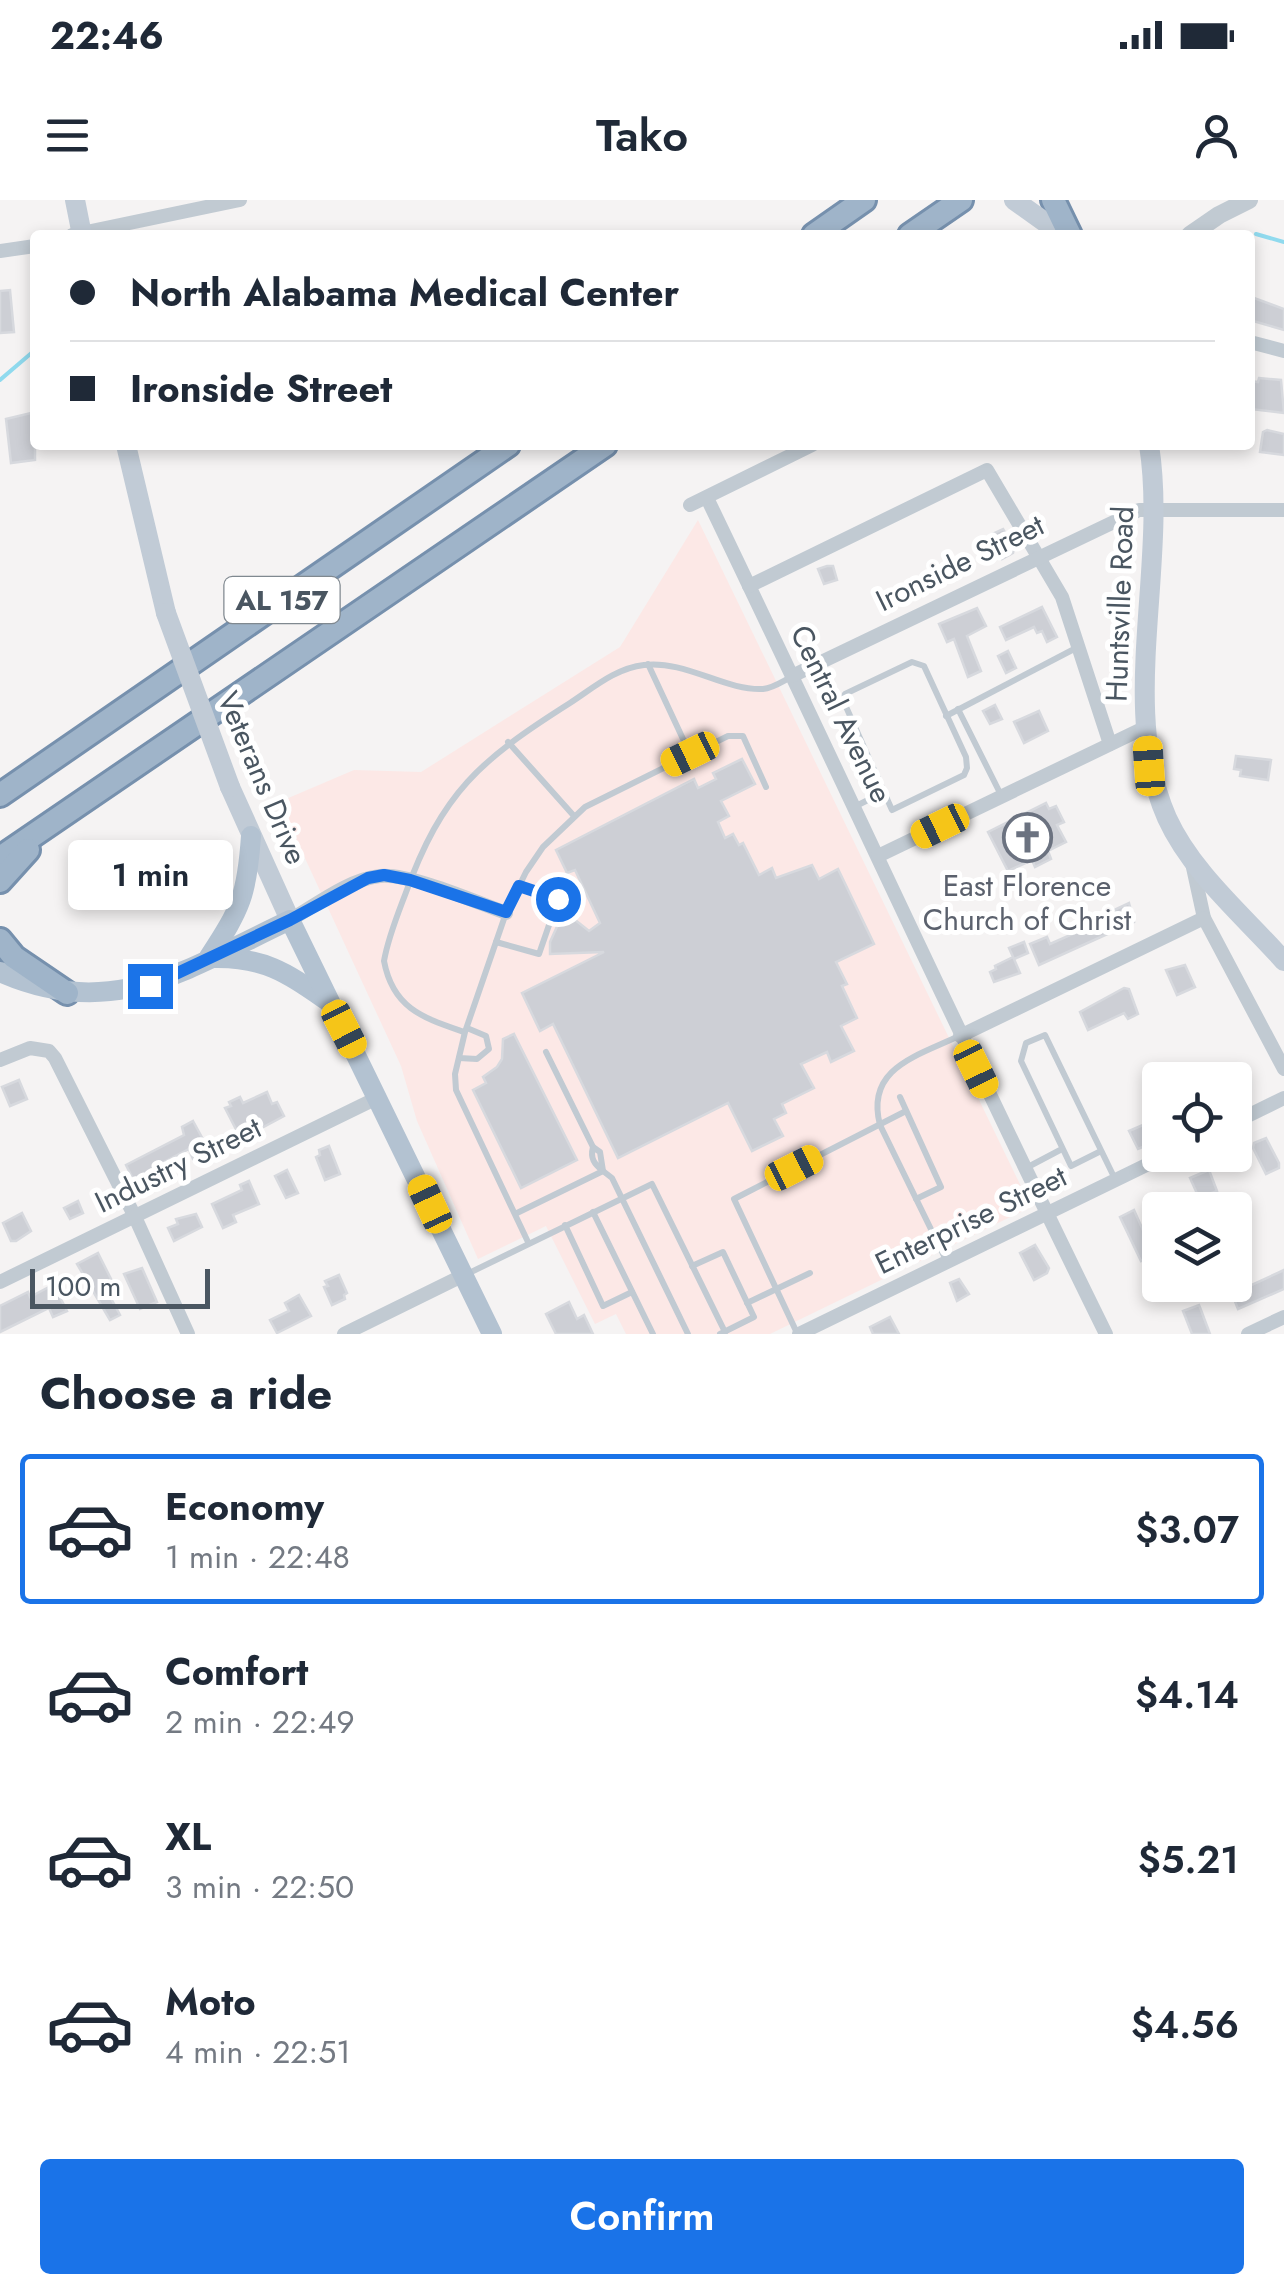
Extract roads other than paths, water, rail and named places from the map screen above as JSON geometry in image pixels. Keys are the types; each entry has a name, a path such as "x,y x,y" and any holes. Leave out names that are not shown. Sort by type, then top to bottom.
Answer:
{"highway":[{"path":"820,230 864,200"},
{"path":"917,230 961,200"},
{"path":"1053,200 1064,230"},
{"name":"AL 157","path":"0,795 501,450"},
{"name":"AL 157","path":"0,858 598,450"},
{"path":"0,881 54,822"},
{"path":"0,940 14,957 67,992"}],"main road":[{"path":"75,200 78,230"},
{"path":"1014,200 1059,230"},
{"name":"Veterans Drive","path":"127,450 166,613 230,787 290,920 492,1334"},
{"name":"Huntsville Road","path":"1150,450 1155,508 1146,727 1149,766 1168,820 1191,858 1284,961"},
{"path":"208,958 245,897 251,836"},
{"path":"0,972 22,982 67,992 93,994 150,986 290,920"},
{"path":"208,958 248,958 271,965 331,1003"}],"street":[{"path":"97,230 240,200"},
{"path":"1197,230 1249,200"},
{"path":"0,251 30,247"},
{"path":"1255,343 1284,351"},
{"path":"690,505 802,450"},
{"path":"749,586 988,470 1062,598 1110,744"},
{"name":"Central Avenue","path":"707,498 960,1036 1106,1334"},
{"path":"1155,508 1284,510"},
{"name":"Ironside Street","path":"792,676 1139,510 1155,508"},
{"path":"878,856 1146,727"},
{"path":"1191,858 1204,918 1284,1070"},
{"path":"290,920 368,878 384,875 506,912"},
{"path":"960,1036 1204,918"},
{"path":"0,1060 30,1048 49,1050 135,1218 188,1334"},
{"name":"Industry Street","path":"0,1282 378,1097"},
{"path":"1252,1114 1284,1098"},
{"name":"Enterprise Street","path":"798,1334 1142,1167"},
{"path":"344,1334 464,1275"},
{"path":"1248,1334 1284,1317"}],"lane":[{"path":"946,716 1080,646"},
{"path":"918,662 924,666 966,757 964,774 892,810 884,792 844,708 845,694 918,662"},
{"path":"458,1058 477,1059 489,1049 486,1036 417,1015 405,1005 387,973 386,947 410,880 449,804 474,772 508,742 624,669 648,664 676,666 760,689 792,676"},
{"path":"648,664 690,754"},
{"path":"958,710 1002,796"},
{"path":"528,1242 460,1104 454,1074 506,912 519,886 543,847 574,816 607,794 728,736 742,736 766,787"},
{"path":"508,742 574,816"},
{"path":"855,806 884,792"},
{"path":"496,942 539,954 558,899 519,886"},
{"path":"947,1262 880,1125 876,1108 878,1092 888,1075 900,1065 960,1036"},
{"path":"1101,1151 1070,1166 1020,1061 1026,1043 1045,1036 1101,1151 1115,1180"},
{"path":"546,1052 593,1147 600,1152 603,1170 623,1198 688,1334"},
{"path":"900,1097 941,1187 916,1200"},
{"path":"798,1334 734,1199 906,1111"},
{"path":"1024,1168 1062,1149"},
{"path":"517,1213 603,1170"},
{"path":"464,1275 652,1184 722,1333 754,1317 723,1252 692,1266"},
{"path":"593,1212 653,1334"},
{"path":"564,1225 603,1306 632,1292"},
{"path":"747,1303 810,1273"}],"waterway":[{"path":"1256,234 1284,242"},
{"path":"0,380 30,354"}],"place":[{"name":"East Florence Church of Christ","path":"1027,837"}]}
